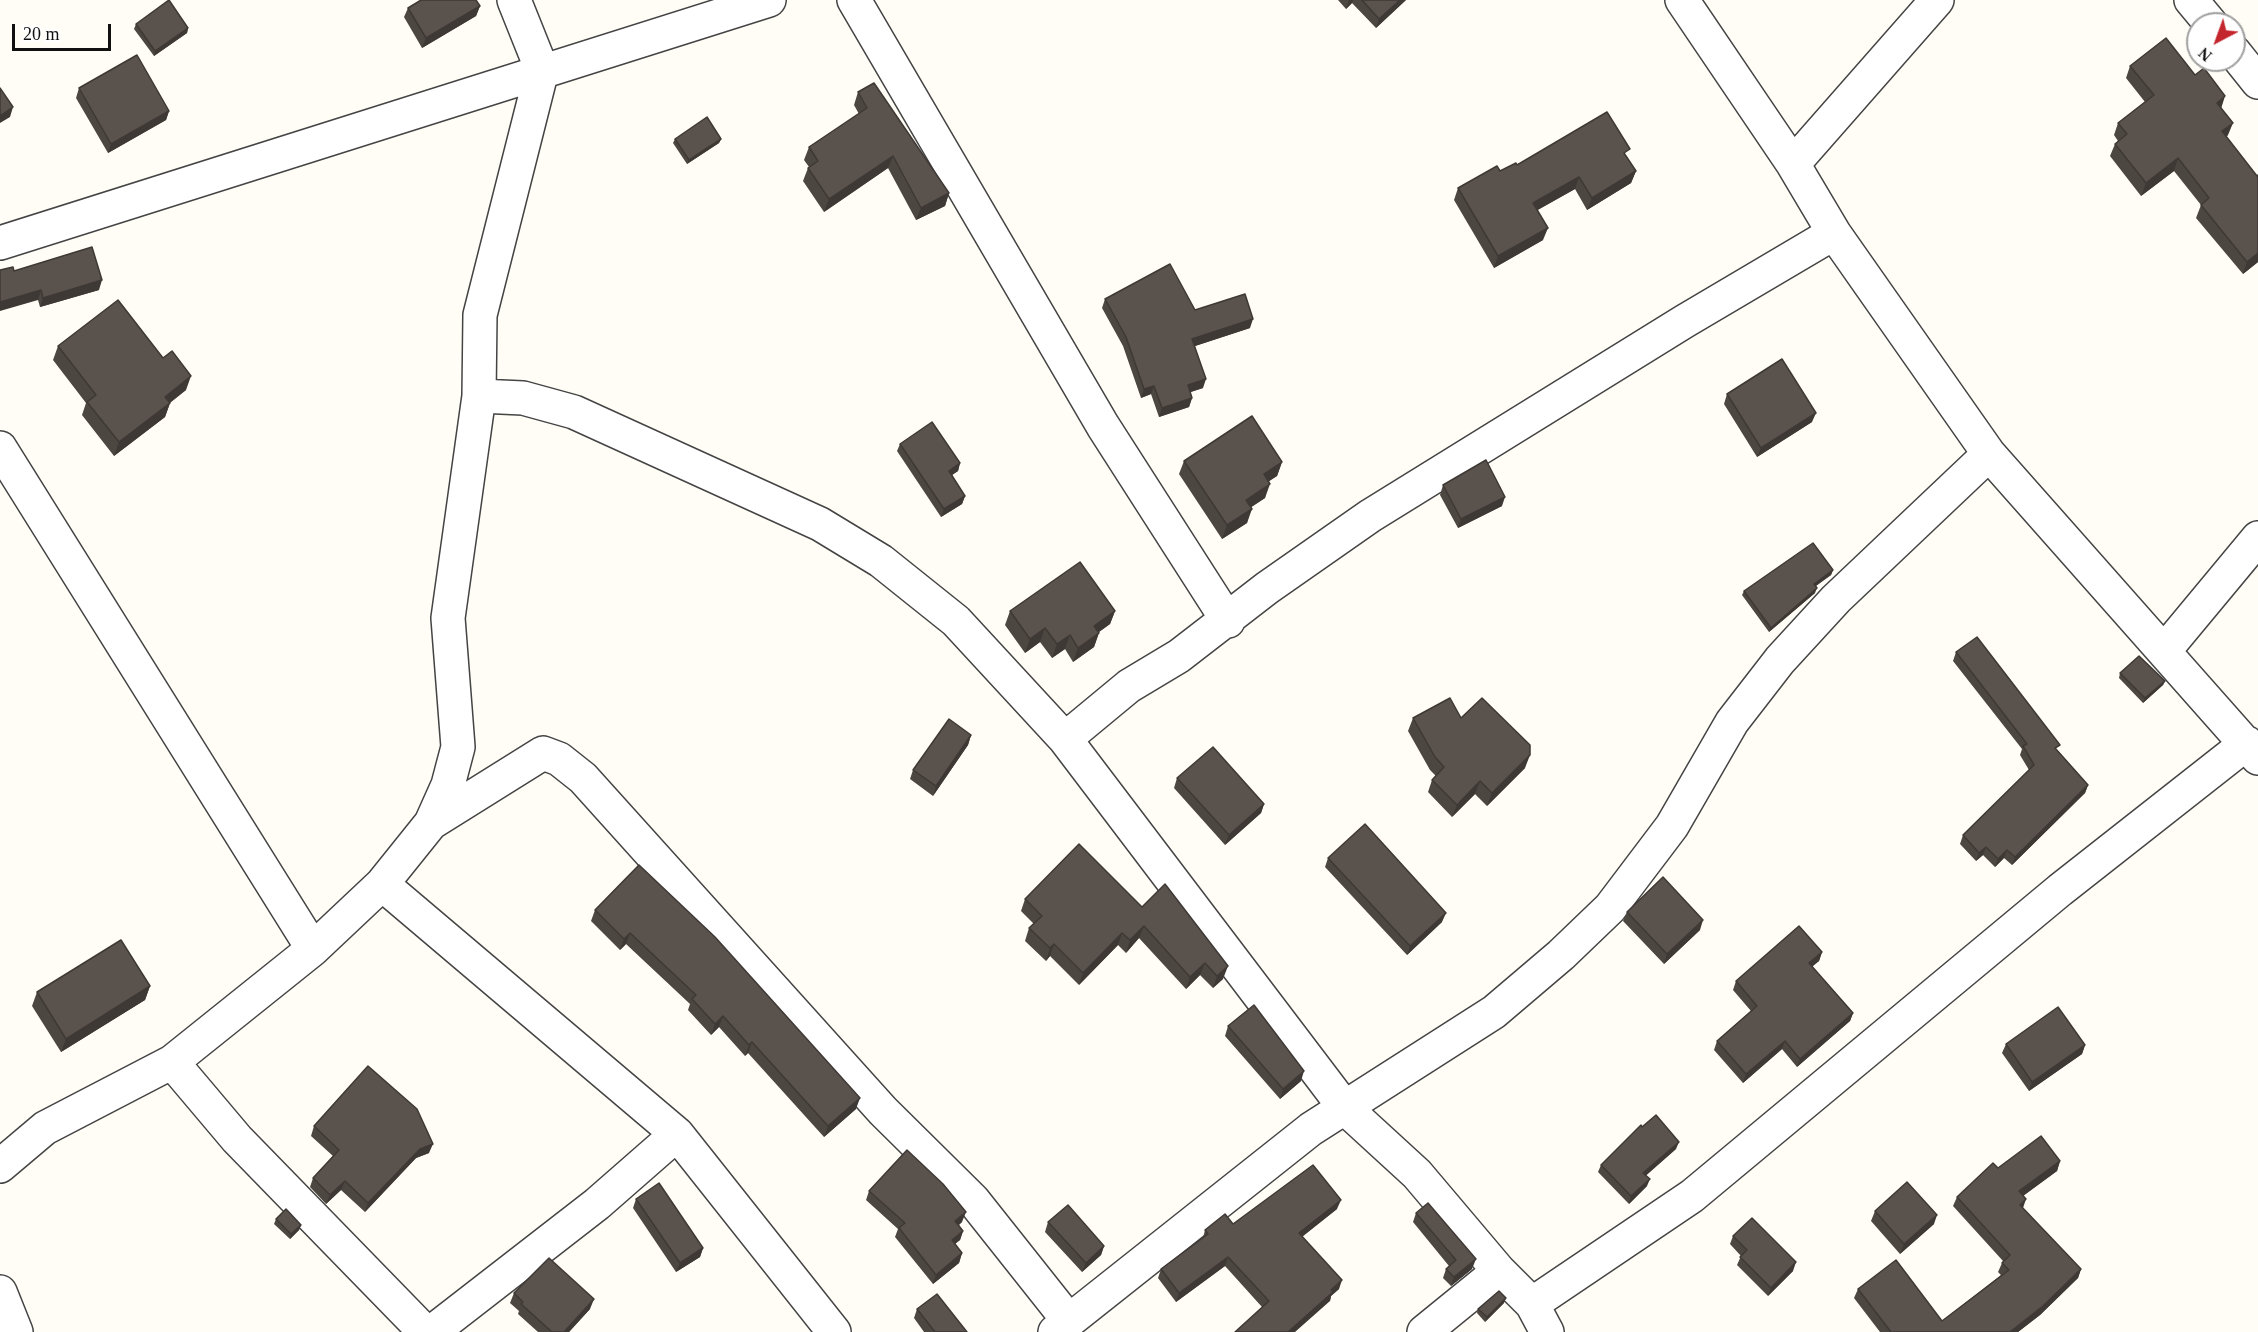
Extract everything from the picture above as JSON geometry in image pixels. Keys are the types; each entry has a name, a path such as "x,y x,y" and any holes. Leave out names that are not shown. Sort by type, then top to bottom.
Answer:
{"street":[{"path":"0,1166 45,1128 172,1062 313,949 381,884 431,823 448,785 458,747 448,618 479,396 480,315 542,70 514,0"},
{"path":"4,237 769,0"},
{"path":"854,0 1103,426 1227,621"},
{"path":"479,396 524,398 574,412 820,524 881,561 956,621 1065,739 1345,1108 1417,1174 1539,1318 1692,1196 2060,890 2253,751 1989,454 1834,233 1794,164 1682,0"},
{"path":"1794,164 1937,0"},
{"path":"2191,0 2201,12"},
{"path":"2246,67 2258,82"},
{"path":"1065,739 1129,686 1179,656 1267,588 1370,516 1685,321 1834,233"},
{"path":"0,448 313,949"},
{"path":"431,823 543,753 559,759 583,778 883,1111 973,1200 1062,1326 1311,1129 1494,1012 1610,908 1672,826 1732,722 1780,660 1836,599 1989,454"},
{"path":"2164,650 2258,538"},
{"path":"381,884 677,1134 834,1332"},
{"path":"172,1062 237,1139 425,1332"},
{"path":"432,1332 597,1204 677,1134"},
{"path":"1424,1332 1499,1271"},
{"path":"0,1292 16,1332"}],"building":[{"path":"169,0 188,28 155,51 136,24"},
{"path":"421,0 476,0 480,6 426,38 408,8"},
{"path":"1362,0 1400,0 1379,19"},
{"path":"2166,38 2186,64 2186,72 2193,72 2195,75 2199,72 2207,72 2225,96 2217,103 2233,123 2222,131 2258,175 2258,253 2247,262 2201,205 2209,198 2178,158 2146,183 2115,144 2127,134 2118,123 2154,95 2130,66"},
{"path":"137,55 169,111 111,144 79,88"},
{"path":"874,83 949,193 921,208 893,156 829,199 808,168 818,161 809,147 867,108 858,92"},
{"path":"0,88 13,107 0,116"},
{"path":"1607,112 1630,149 1624,153 1636,171 1592,198 1579,177 1533,203 1548,228 1498,256 1458,188 1497,166 1500,171 1516,163 1517,165"},
{"path":"707,117 721,139 689,160 675,139"},
{"path":"92,247 102,280 43,298 41,290 0,302 0,270 13,267 14,271"},
{"path":"1170,264 1195,310 1245,294 1253,319 1192,339 1206,379 1188,385 1192,398 1162,408 1154,386 1144,389 1126,337 1105,299"},
{"path":"118,300 163,358 172,351 191,376 165,397 170,403 119,442 87,402 96,395 58,346"},
{"path":"1782,359 1816,413 1761,448 1727,394"},
{"path":"1252,416 1282,462 1264,474 1270,484 1246,500 1252,509 1227,525 1184,461"},
{"path":"932,422 960,463 949,471 965,496 944,509 900,444"},
{"path":"1486,460 1505,497 1461,519 1443,485"},
{"path":"1813,543 1833,570 1814,584 1817,588 1771,628 1744,591"},
{"path":"1080,562 1115,611 1094,626 1099,633 1078,648 1070,635 1057,644 1045,628 1030,639 1010,611"},
{"path":"1977,637 2060,745 2055,748 2088,785 2015,857 2007,850 1998,859 1986,847 1979,853 1963,835 2034,765 2023,746 2027,744 1956,652"},
{"path":"2139,656 2165,681 2145,698 2120,673"},
{"path":"1450,698 1461,718 1482,698 1530,745 1530,755 1492,793 1480,781 1457,805 1432,780 1444,767 1435,757 1413,718"},
{"path":"949,719 971,735 936,786 913,770"},
{"path":"1213,747 1264,804 1229,835 1177,778"},
{"path":"1365,824 1446,913 1410,946 1328,858"},
{"path":"1079,844 1142,907 1165,884 1228,966 1217,976 1205,963 1190,977 1144,926 1130,940 1122,933 1083,973 1054,944 1050,948 1029,928 1042,916 1025,899"},
{"path":"639,865 715,937 860,1098 828,1126 752,1042 749,1045 723,1016 715,1024 692,999 696,995 630,933 624,939 595,910"},
{"path":"1663,877 1703,920 1667,954 1627,912"},
{"path":"1799,926 1822,952 1809,963 1853,1013 1800,1059 1785,1041 1746,1074 1717,1041 1757,1006 1736,981"},
{"path":"121,940 150,986 66,1039 37,992"},
{"path":"1254,1005 1304,1071 1283,1089 1228,1026"},
{"path":"2058,1007 2085,1045 2032,1082 2006,1044"},
{"path":"368,1066 417,1109 433,1144 420,1149 368,1203 345,1181 330,1195 313,1178 339,1150 314,1126"},
{"path":"1656,1115 1679,1142 1643,1173 1650,1179 1631,1196 1601,1165 1641,1125 1642,1127"},
{"path":"2041,1136 2060,1161 2019,1191 2026,1199 2020,1205 2081,1269 2043,1306 2010,1332 1891,1332 1858,1289 1896,1260 1942,1321 2009,1270 2002,1263 2010,1255 1957,1197 1993,1163 1998,1168"},
{"path":"907,1150 943,1184 966,1212 955,1221 963,1231 952,1240 962,1253 936,1275 899,1228 905,1223 869,1191"},
{"path":"1313,1165 1341,1200 1299,1233 1342,1280 1331,1290 1333,1292 1288,1332 1235,1332 1269,1301 1228,1257 1179,1293 1161,1269 1208,1234 1205,1230 1225,1214 1233,1224"},
{"path":"1907,1182 1937,1215 1904,1244 1875,1211"},
{"path":"659,1183 703,1248 680,1263 636,1199"},
{"path":"1428,1203 1476,1259 1454,1277 1446,1269 1456,1260 1416,1213"},
{"path":"1068,1205 1104,1246 1086,1263 1048,1222"},
{"path":"286,1209 301,1225 291,1234 276,1219"},
{"path":"1752,1218 1796,1262 1771,1288 1740,1257 1747,1250 1733,1236"},
{"path":"549,1258 594,1299 564,1332 552,1332 521,1304 523,1302 514,1293"},
{"path":"1499,1291 1506,1298 1487,1317 1478,1309"},
{"path":"937,1294 967,1332 935,1332 917,1309"}]}
